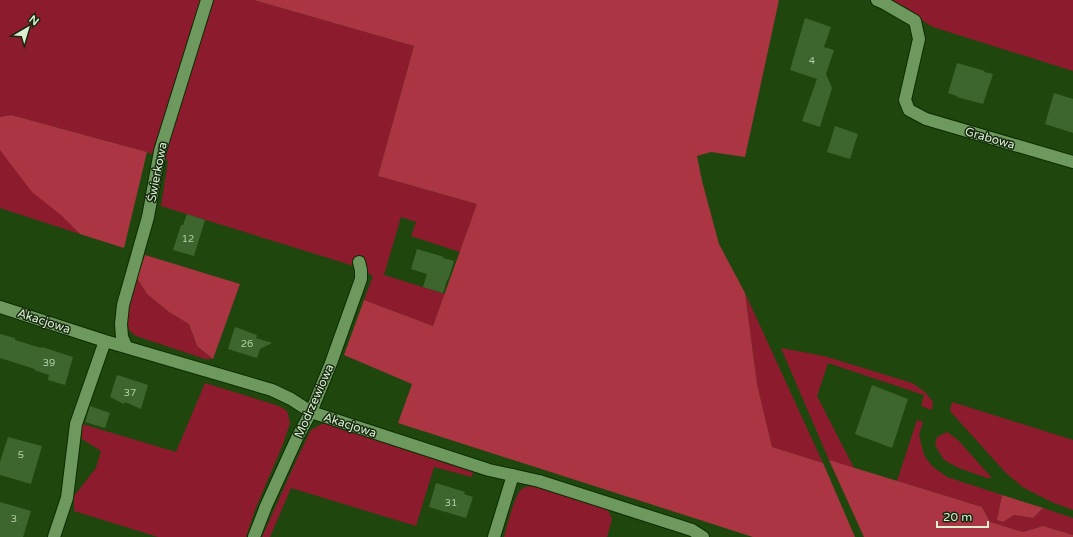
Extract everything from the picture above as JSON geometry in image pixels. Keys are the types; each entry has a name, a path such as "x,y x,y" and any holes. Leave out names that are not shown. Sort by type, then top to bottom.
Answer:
{"street":[{"name":"Świerkowa","path":"126,346 122,337 121,324 124,305 148,217 160,151 207,0"},
{"name":"Grabowa","path":"877,0 884,2 915,21 919,40 905,100 909,110 926,119 1073,162"},
{"name":"Modrzewiowa","path":"254,537 275,485 311,412 331,363 361,279 359,262"},
{"name":"Akacjowa","path":"0,307 105,341 272,390 291,399 311,412 489,470 539,481 692,530 703,537"},
{"path":"54,537 67,498 76,424 105,341"},
{"path":"494,537 513,475"}],"shaded area":[{"path":"0,0 254,0 414,46 378,176 477,204 460,252 411,236 416,222 401,217 384,275 445,294 433,326 364,300 373,276 354,266 161,206 168,161 147,152 11,115 0,117"},
{"path":"254,0 779,0 745,157 711,152 697,156 702,181 719,244 745,293 757,384 772,447 823,463 855,537 753,537 398,423 412,384 344,355 364,300 433,326 477,204 378,176 414,46"},
{"path":"890,0 1073,0 1073,71 933,27 912,14 906,7"},
{"path":"11,115 147,152 124,248 80,234 61,215 32,192 0,150 0,117"},
{"path":"0,150 5,156 80,234 0,208"},
{"path":"145,255 240,284 213,359 197,346 189,324 169,312 147,294 137,278"},
{"path":"137,278 147,294 169,312 189,324 197,346 213,359 205,359 136,336 131,332 127,322 130,302"},
{"path":"745,293 823,463 772,447 757,384"},
{"path":"781,348 824,356 912,383 925,392 933,402 932,410 921,406 924,395 828,363 817,396 854,468 829,460"},
{"path":"205,383 279,406 287,411 290,423 283,444 255,510 246,537 158,537 74,511 74,496 96,468 101,451 82,439 82,424 176,452"},
{"path":"952,402 1073,440 1073,510 1054,503 1024,488 1005,472 950,411"},
{"path":"917,420 923,422 919,435 924,455 932,466 947,477 1002,495 997,520 1003,522 1014,515 1033,518 1043,508 1073,518 1073,535 1043,526 1023,532 990,522 982,507 897,481"},
{"path":"324,423 473,472 472,477 434,467 416,526 291,488 270,537 262,537 311,430"},
{"path":"947,432 958,440 992,478 987,478 959,468 944,460 935,445 937,437"},
{"path":"829,460 982,507 990,522 1023,532 1043,526 1073,535 1073,537 864,537"},
{"path":"537,486 607,508 612,519 607,537 504,537 519,492 525,487"},
{"path":"1002,495 1043,508 1033,518 1014,515 1003,522 997,520"}],"building":[{"path":"805,18 831,27 824,47 834,50 826,74 832,88 820,127 802,121 817,79 790,70"},
{"path":"957,63 993,74 983,104 948,93"},
{"path":"1054,93 1073,99 1073,133 1045,124"},
{"path":"835,126 858,134 850,159 827,152"},
{"path":"187,214 205,220 194,256 173,250 181,225 183,225"},
{"path":"417,249 454,261 443,293 423,287 427,274 411,269"},
{"path":"235,327 257,335 256,338 272,343 260,349 257,358 228,349"},
{"path":"0,334 15,338 15,340 73,357 65,385 48,380 49,375 34,370 35,369 0,358"},
{"path":"117,375 148,385 141,409 125,402 124,404 110,397"},
{"path":"872,385 908,399 892,448 855,434"},
{"path":"90,406 110,413 105,428 85,422"},
{"path":"8,437 42,446 31,484 0,475 0,462"},
{"path":"436,483 465,492 464,494 473,497 466,518 429,507"},
{"path":"0,502 31,511 23,537 0,537"}]}
